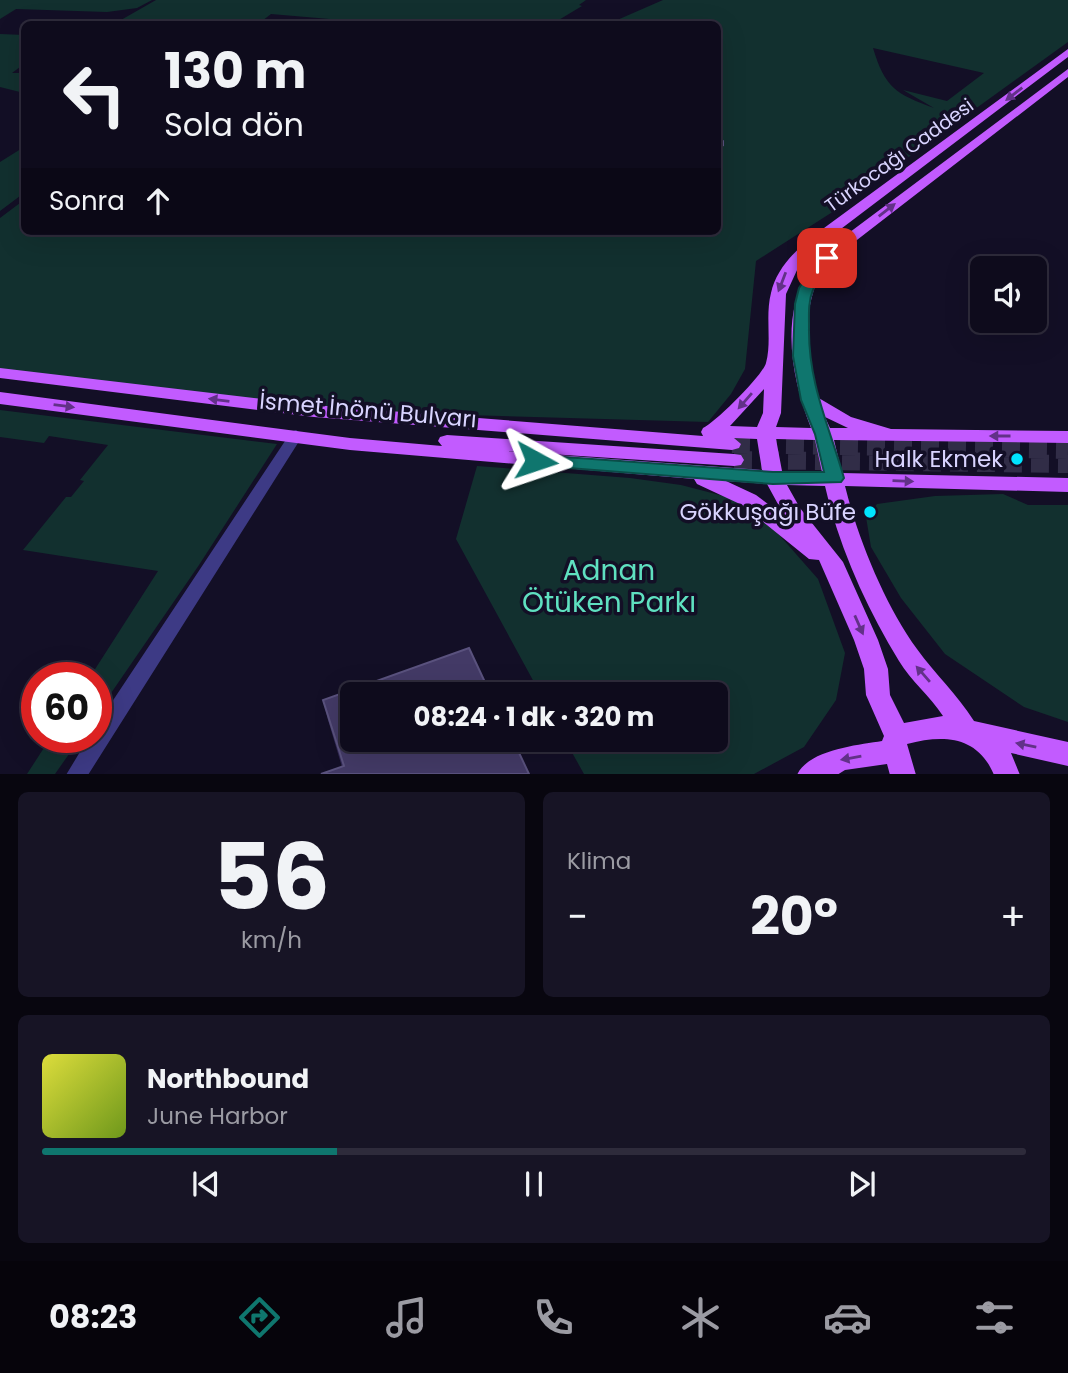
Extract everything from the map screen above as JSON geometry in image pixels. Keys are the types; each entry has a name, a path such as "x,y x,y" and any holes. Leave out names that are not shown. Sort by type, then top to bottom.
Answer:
{"main road":[{"name":"Türkocağı Caddesi","path":"765,431 772,413 778,294 784,275 794,261 829,231 1068,52"},
{"name":"Türkocağı Caddesi","path":"1007,774 1002,758 974,732 908,656 866,579 841,512 823,434 809,400 800,356 802,304 806,288 816,271 839,247 1068,72"},
{"path":"966,130 987,133"},
{"path":"713,432 741,406 774,366"},
{"name":"İsmet İnönü Bulvarı","path":"0,373 314,411 733,452 445,441 128,414 0,398"},
{"path":"809,400 845,421 890,435"},
{"path":"128,414 350,444 687,472 773,478 1068,485"},
{"path":"458,424 713,432 1068,436"},
{"path":"765,431 773,478 793,513 832,562 866,640 876,669 878,695 899,754"},
{"path":"687,472 749,500 792,535 832,562"},
{"path":"812,774 841,759 899,754 918,730 974,732 1068,754"}],"street":[{"path":"77,774 296,435"}],"green space":[{"path":"0,0 152,0 137,8 107,12 16,9 0,19"},
{"path":"156,0 586,0 579,5 582,6 557,21 353,21 271,14 262,21 119,21"},
{"path":"663,0 1068,0 1068,42 834,211 756,261 745,369 731,394 708,422 396,413 0,373 0,218 21,202 21,235 721,235 721,21 615,21","holes":["873,48 984,73 947,101 903,90 934,108 894,88 882,72"]},
{"path":"0,34 21,35 21,66 12,73 21,73 21,92 0,87"},
{"path":"21,149 21,195 0,211 0,162"},
{"path":"0,410 277,444 199,565 112,692 112,662 100,662 158,571 23,550 66,497 71,497 84,481 80,480 108,445 49,436 44,443 0,437"},
{"name":"Adnan Ötüken Parkı","path":"477,466 630,478 681,485 735,499 774,529 818,579 845,653 836,700 804,747 754,774 584,774 572,752 728,752 728,682 534,682 456,539"},
{"path":"1003,494 1028,505 1068,505 1068,722 1024,707 945,654 901,598 871,547 866,517 877,504 935,496"},
{"path":"41,753 70,753 55,774 27,774"}],"building":[{"path":"469,648 485,682 374,682"},
{"path":"340,694 340,752 519,752 529,774 321,774 344,766 323,700"}],"tunnel":[{"path":"732,444 1068,450"},
{"path":"734,460 1068,464"}],"place":[{"name":"Halk Ekmek","path":"1017,459"},
{"name":"Gökkuşağı Büfe","path":"870,512"}],"route":[{"path":"536,461 773,478 835,478 823,434 809,400 800,356 802,304 806,288 827,258"}]}
